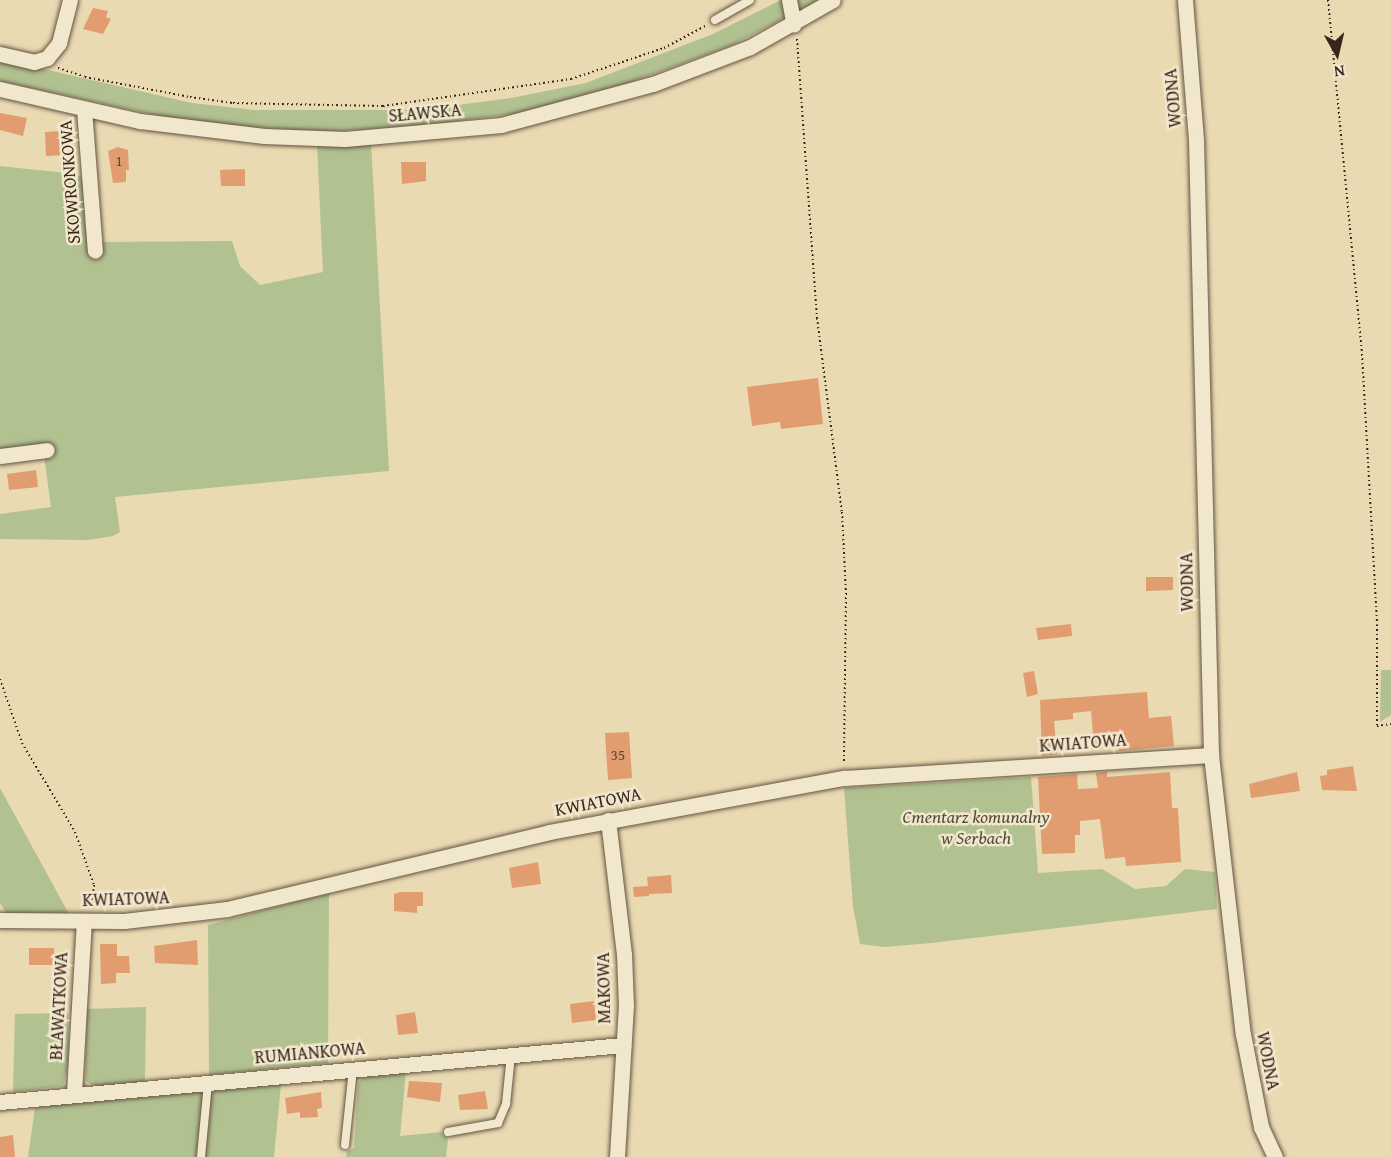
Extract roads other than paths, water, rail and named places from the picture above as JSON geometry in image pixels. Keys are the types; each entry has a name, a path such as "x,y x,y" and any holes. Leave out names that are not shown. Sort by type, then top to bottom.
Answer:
{"street":[{"path":"0,54 34,62 47,58 59,43 70,0"},
{"path":"789,0 794,25"},
{"name":"SŁAWSKA","path":"0,89 140,121 304,139 501,125 653,84 794,25 833,0"},
{"name":"WODNA","path":"1185,0 1197,169 1211,755 1243,1034 1261,1127 1275,1157"},
{"name":"SKOWRONKOWA","path":"84,109 95,251"},
{"path":"0,456 47,450"},
{"name":"KWIATOWA","path":"0,920 163,919 227,909 433,858 608,820 844,778 1211,755"},
{"name":"MAKOWA","path":"608,820 624,954 623,1045 617,1157"},
{"name":"BŁAWATKOWA","path":"74,1093 84,921"},
{"name":"RUMIANKOWA","path":"0,1102 74,1093 623,1045"}],"lane":[{"path":"715,20 750,0"},
{"path":"448,1132 498,1123 506,1104 511,1054"},
{"path":"345,1145 353,1069"},
{"path":"201,1157 208,1081"}],"park label":[{"name":"Cmentarz komunalny w Serbach","path":"976,828"}]}
